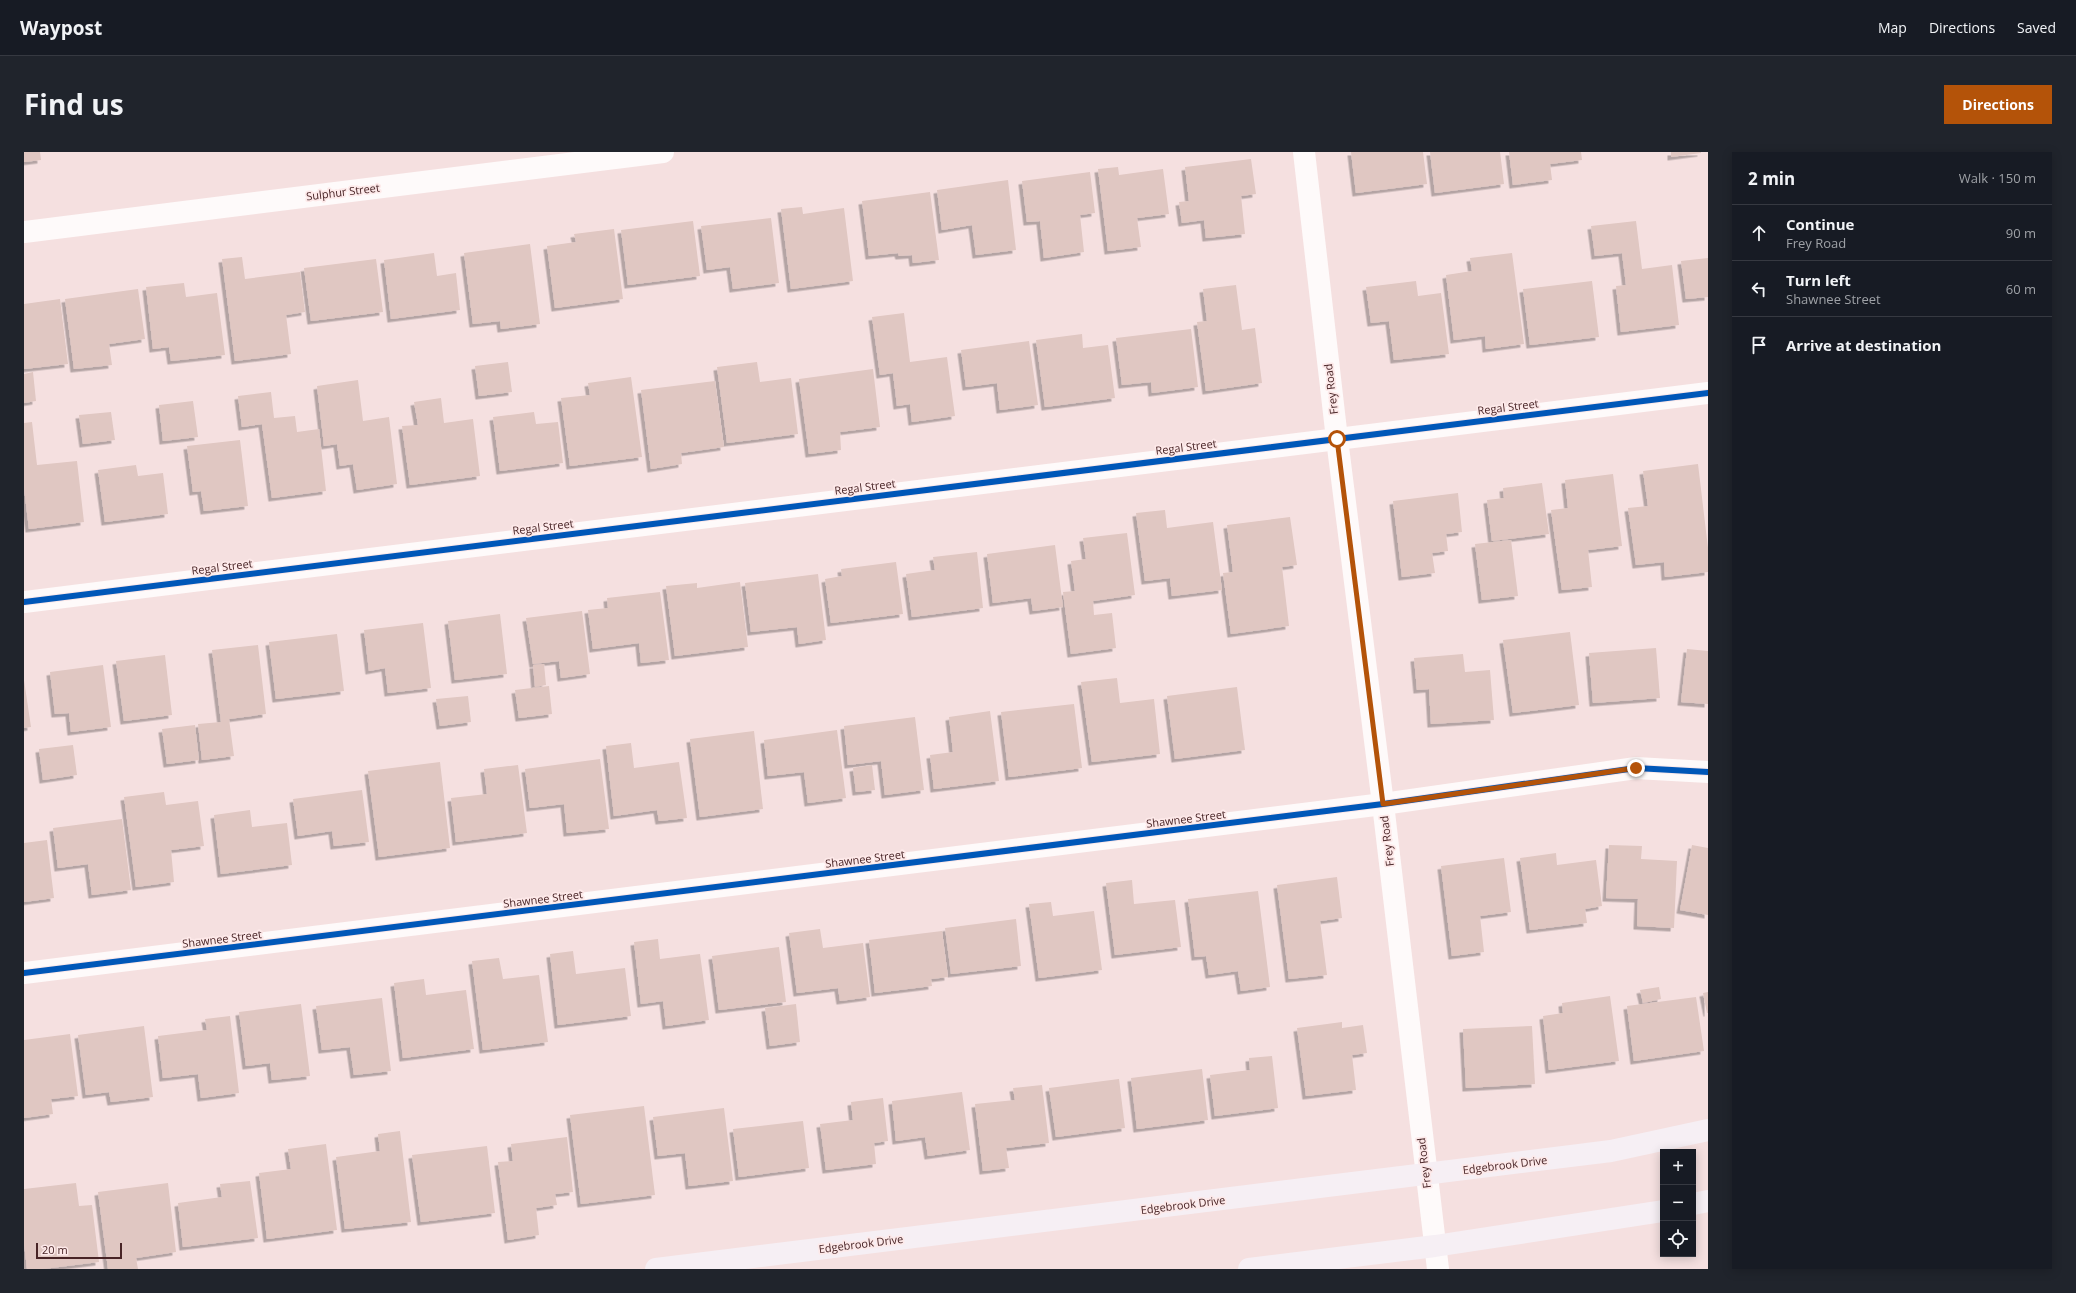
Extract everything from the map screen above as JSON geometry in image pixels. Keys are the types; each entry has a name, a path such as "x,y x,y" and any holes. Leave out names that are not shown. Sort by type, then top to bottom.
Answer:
{"main road":[{"name":"Edgebrook Drive","path":"656,1269 795,1261 1611,1151 1708,1130"},
{"path":"1696,1203 1708,1200"},
{"path":"1249,1269 1435,1246 1660,1211"}],"street":[{"name":"Sulphur Street","path":"24,232 663,152"},
{"name":"Frey Road","path":"1304,152 1337,439 1383,804 1425,1175 1438,1269"},
{"name":"Regal Street","path":"24,602 1708,393"},
{"name":"Shawnee Street","path":"24,973 1383,804 1636,768 1708,772"}],"building":[{"path":"24,152 40,152 41,160 24,162"},
{"path":"1351,152 1423,152 1427,184 1356,193"},
{"path":"1430,152 1500,152 1504,184 1435,193"},
{"path":"1509,152 1581,152 1582,160 1550,164 1552,180 1513,185"},
{"path":"1671,152 1701,152 1701,153 1671,157"},
{"path":"1251,159 1256,194 1241,196 1245,234 1206,238 1204,220 1182,223 1179,202 1189,201 1185,167"},
{"path":"1118,167 1119,175 1163,169 1169,214 1137,218 1141,247 1108,251 1098,169"},
{"path":"1090,172 1095,213 1080,215 1084,252 1044,258 1040,221 1027,222 1022,181"},
{"path":"1008,180 1016,250 976,255 972,225 942,230 937,190"},
{"path":"930,192 939,260 913,263 912,255 899,256 898,253 869,256 862,201"},
{"path":"802,207 803,214 844,208 853,281 791,289 781,209"},
{"path":"771,218 779,283 733,289 730,267 707,270 701,226"},
{"path":"693,221 700,276 628,285 621,230"},
{"path":"1636,221 1642,269 1672,265 1679,325 1621,332 1616,286 1626,285 1622,253 1595,256 1591,226"},
{"path":"614,229 623,299 555,308 547,246 576,242 574,234"},
{"path":"530,244 540,324 501,329 500,321 473,324 464,253"},
{"path":"434,253 437,276 456,273 460,310 391,319 384,260"},
{"path":"1512,253 1524,344 1486,349 1485,336 1454,340 1446,275 1472,271 1470,258"},
{"path":"242,257 245,279 300,272 305,312 286,315 291,354 235,361 222,259"},
{"path":"1708,258 1708,297 1686,299 1681,261"},
{"path":"376,259 383,312 311,321 304,268"},
{"path":"1416,281 1418,296 1441,293 1449,354 1394,360 1389,321 1371,323 1366,287"},
{"path":"1592,281 1599,337 1530,345 1523,289"},
{"path":"184,283 186,297 217,293 225,355 171,361 169,347 153,349 146,287"},
{"path":"1236,285 1242,330 1255,328 1262,383 1206,391 1197,322 1207,321 1203,289"},
{"path":"138,289 145,339 109,344 112,365 74,369 65,299"},
{"path":"60,299 68,364 24,369 24,304"},
{"path":"904,313 910,362 947,357 955,416 912,422 910,404 897,406 893,373 880,375 872,317"},
{"path":"1191,329 1198,387 1152,393 1151,382 1122,385 1116,338"},
{"path":"1082,334 1083,348 1108,345 1115,398 1045,407 1036,340"},
{"path":"1029,341 1038,405 1000,410 997,383 966,387 961,350"},
{"path":"508,362 512,392 479,396 475,366"},
{"path":"757,362 760,382 791,378 798,434 727,443 717,367"},
{"path":"873,369 880,427 840,432 841,450 809,454 799,379"},
{"path":"33,372 36,401 24,403 24,374"},
{"path":"631,377 642,457 570,466 561,398 590,395 588,383"},
{"path":"358,380 363,421 389,417 397,484 357,490 353,464 340,466 337,444 324,446 317,386"},
{"path":"715,381 724,447 681,453 682,464 651,469 641,390"},
{"path":"271,392 274,418 295,416 297,432 319,429 326,491 272,498 262,424 242,427 238,396"},
{"path":"441,398 444,423 473,419 480,476 410,485 402,426 418,425 414,402"},
{"path":"193,401 198,437 163,441 159,405"},
{"path":"111,412 115,440 83,444 79,415"},
{"path":"534,412 536,424 558,422 563,463 500,471 493,417"},
{"path":"32,422 37,465 77,461 84,522 29,529 24,488 24,423"},
{"path":"240,440 248,506 204,511 201,491 193,492 187,446"},
{"path":"1698,464 1708,548 1708,572 1665,577 1664,562 1636,565 1628,508 1648,506 1643,471"},
{"path":"136,465 138,476 163,473 168,514 105,522 98,470"},
{"path":"1613,474 1622,546 1588,550 1592,587 1562,590 1551,510 1568,508 1565,480"},
{"path":"1542,483 1549,534 1492,541 1487,500 1504,498 1503,488"},
{"path":"1458,493 1462,532 1446,534 1448,551 1432,553 1435,573 1402,577 1393,501"},
{"path":"1165,510 1167,528 1213,522 1222,590 1172,596 1170,578 1145,581 1136,513"},
{"path":"1290,517 1297,565 1282,567 1289,626 1231,634 1223,573 1233,572 1227,525"},
{"path":"1127,533 1135,595 1093,601 1094,615 1112,613 1116,648 1071,654 1063,592 1075,591 1071,561 1086,559 1083,538"},
{"path":"1511,540 1518,596 1482,600 1475,544"},
{"path":"1055,545 1063,607 1033,611 1031,598 993,603 987,554"},
{"path":"977,552 983,608 912,617 906,574 935,570 933,557"},
{"path":"896,562 903,614 831,623 825,579 842,576 841,569"},
{"path":"818,574 826,640 799,644 797,627 751,632 745,583"},
{"path":"740,582 748,647 675,656 666,586 697,583 697,588"},
{"path":"660,592 669,660 641,663 639,643 593,649 588,610 608,608 607,598"},
{"path":"582,611 590,674 561,678 559,661 533,664 526,618"},
{"path":"500,614 507,674 455,680 448,621"},
{"path":"423,623 431,688 388,693 385,668 369,671 364,630"},
{"path":"1570,632 1579,705 1513,713 1503,640"},
{"path":"337,634 344,691 276,699 269,642"},
{"path":"258,645 266,714 229,719 234,756 202,760 198,724 221,722 212,650"},
{"path":"1656,648 1660,698 1593,703 1589,653"},
{"path":"1687,649 1708,651 1708,704 1681,702"},
{"path":"1463,654 1465,672 1490,670 1494,720 1431,724 1429,689 1417,690 1414,658"},
{"path":"165,655 172,715 124,721 116,661"},
{"path":"544,664 546,685 535,687 533,665"},
{"path":"103,665 111,727 71,732 69,713 55,714 50,672"},
{"path":"1117,678 1120,703 1154,699 1160,754 1092,762 1081,682"},
{"path":"24,680 31,727 24,728"},
{"path":"549,686 552,714 519,718 515,690"},
{"path":"1237,687 1245,750 1175,759 1167,696"},
{"path":"468,696 471,722 440,726 436,699"},
{"path":"1074,704 1082,768 1009,777 1001,712"},
{"path":"990,711 999,781 934,789 930,755 953,752 949,717"},
{"path":"915,717 924,790 885,795 881,761 848,765 844,726"},
{"path":"195,725 199,760 167,764 162,729"},
{"path":"837,730 846,798 808,803 804,772 768,776 764,740"},
{"path":"754,731 763,809 700,817 690,739"},
{"path":"631,743 634,768 679,762 687,818 659,821 657,810 614,816 606,746"},
{"path":"73,745 77,775 43,780 39,749"},
{"path":"600,759 609,829 567,833 564,804 530,808 525,769"},
{"path":"440,762 450,848 379,857 368,771"},
{"path":"518,765 527,833 456,842 451,798 487,794 484,769"},
{"path":"872,765 875,790 856,792 853,768"},
{"path":"362,790 369,842 334,846 332,831 298,836 293,799"},
{"path":"164,792 166,805 198,801 204,846 171,850 174,882 136,887 124,797"},
{"path":"250,810 252,827 287,823 292,865 221,874 214,815"},
{"path":"122,819 131,890 92,895 88,864 58,868 53,828"},
{"path":"47,840 54,898 24,902 24,843"},
{"path":"1609,845 1642,846 1641,859 1677,861 1674,928 1637,926 1638,899 1606,898"},
{"path":"1692,845 1708,848 1708,915 1680,910"},
{"path":"1556,853 1557,865 1596,860 1602,906 1585,909 1587,923 1530,930 1520,858"},
{"path":"1504,858 1511,912 1480,916 1484,952 1452,956 1441,866"},
{"path":"1337,877 1342,918 1320,921 1327,975 1289,979 1277,885"},
{"path":"1132,880 1134,904 1175,900 1181,947 1115,955 1106,883"},
{"path":"1258,891 1270,987 1241,991 1238,971 1209,975 1206,956 1195,957 1188,899"},
{"path":"1051,902 1053,916 1094,911 1102,970 1039,978 1029,904"},
{"path":"1016,919 1021,966 951,974 945,928"},
{"path":"820,929 823,948 863,943 870,997 840,1001 838,988 797,993 789,933"},
{"path":"942,931 948,977 931,979 932,986 875,993 869,940"},
{"path":"658,939 660,959 700,954 709,1020 666,1026 663,1001 641,1004 634,942"},
{"path":"779,947 786,1002 719,1010 712,956"},
{"path":"573,951 576,974 625,968 631,1016 558,1025 550,954"},
{"path":"499,958 503,979 539,975 548,1042 483,1050 472,961"},
{"path":"424,979 426,995 466,990 474,1049 403,1058 394,983"},
{"path":"1659,987 1661,999 1643,1003 1640,990"},
{"path":"1708,992 1708,1013 1707,1013 1703,993"},
{"path":"1610,996 1619,1061 1549,1070 1543,1016 1563,1013 1562,1003"},
{"path":"1696,997 1704,1051 1634,1061 1627,1006"},
{"path":"382,998 391,1071 354,1075 350,1047 322,1050 316,1006"},
{"path":"301,1004 310,1076 272,1080 270,1063 246,1066 239,1012"},
{"path":"796,1004 800,1042 770,1046 765,1008"},
{"path":"230,1016 239,1093 201,1098 198,1074 163,1078 158,1036 207,1030 205,1019"},
{"path":"1342,1022 1342,1028 1363,1025 1367,1053 1352,1055 1356,1090 1306,1096 1297,1028"},
{"path":"144,1026 153,1097 111,1102 109,1092 86,1095 78,1035"},
{"path":"1532,1026 1535,1084 1466,1088 1463,1029"},
{"path":"70,1034 78,1096 51,1099 53,1114 24,1118 24,1040"},
{"path":"1272,1056 1278,1108 1215,1116 1210,1075 1250,1070 1249,1058"},
{"path":"1202,1069 1208,1120 1137,1129 1131,1078"},
{"path":"1119,1079 1125,1128 1056,1137 1049,1088"},
{"path":"1042,1085 1049,1143 1006,1148 1009,1168 983,1171 975,1104 1015,1100 1013,1088"},
{"path":"962,1092 970,1150 928,1156 925,1137 896,1141 892,1101"},
{"path":"883,1098 888,1141 874,1143 876,1164 826,1170 820,1124 853,1120 851,1102"},
{"path":"644,1106 655,1195 581,1204 570,1115"},
{"path":"724,1108 733,1181 689,1186 685,1153 658,1156 653,1117"},
{"path":"803,1121 809,1168 739,1177 733,1129"},
{"path":"400,1131 411,1222 345,1229 336,1157 380,1151 378,1134"},
{"path":"567,1137 573,1192 555,1194 557,1205 536,1208 539,1235 508,1240 498,1162 513,1161 511,1144"},
{"path":"326,1144 337,1230 267,1239 259,1173 291,1169 288,1149"},
{"path":"487,1146 495,1213 421,1222 412,1155"},
{"path":"250,1181 258,1238 183,1247 178,1203 222,1197 220,1184"},
{"path":"76,1183 79,1206 92,1205 99,1262 43,1269 27,1269 24,1243 24,1189"},
{"path":"168,1183 176,1252 136,1258 138,1269 108,1269 98,1192"}],"cycle path":[{"path":"24,602 1708,393"},
{"path":"24,973 1383,804 1636,768 1708,772"}],"route":[{"path":"1337,439 1383,804 1636,768"}]}
